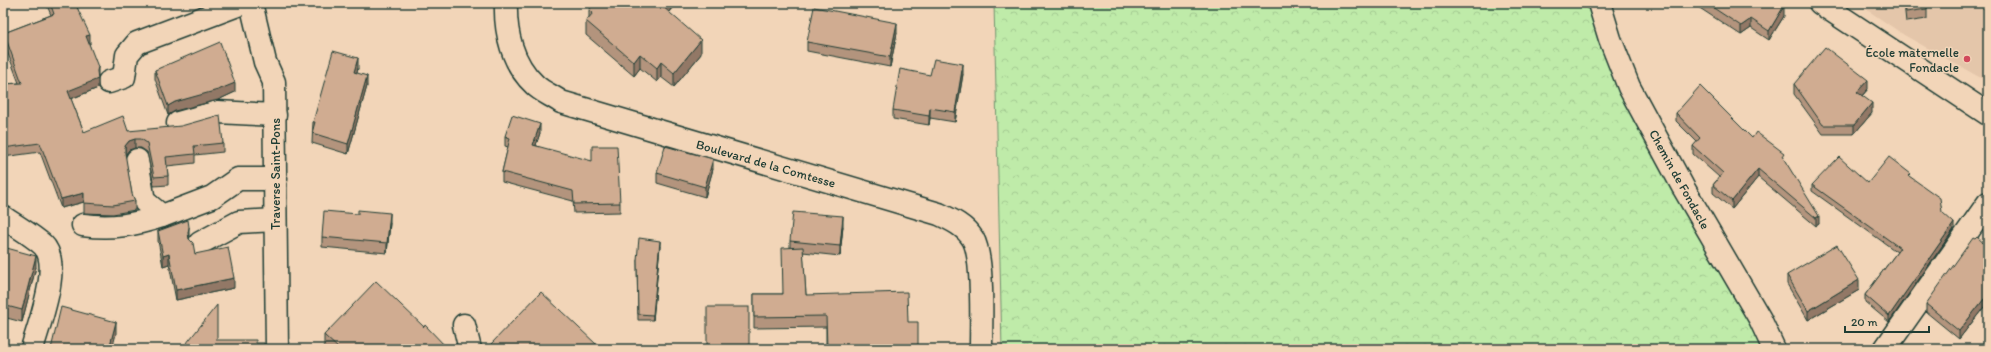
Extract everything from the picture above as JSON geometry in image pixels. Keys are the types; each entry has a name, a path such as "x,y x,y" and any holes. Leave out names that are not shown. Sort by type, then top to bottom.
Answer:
{"street":[{"path":"109,82 124,77 127,55 137,43 243,3"},
{"name":"Traverse Saint-Pons","path":"251,3 265,62 274,82 276,179 274,220 277,349"},
{"name":"Boulevard de la Comtesse","path":"506,3 507,36 519,65 535,85 561,102 939,214 959,223 973,239 979,256 981,349"},
{"name":"Chemin de Fondacle","path":"1599,3 1610,39 1629,87 1683,187 1760,319 1774,349"},
{"path":"1820,3 1988,114"},
{"path":"178,123 217,112 275,115"},
{"path":"137,160 144,201 162,216"},
{"path":"83,225 104,228 135,224 162,216 212,197 238,179 276,179"},
{"path":"1884,349 1988,203"},
{"path":"3,217 44,246 51,262 51,277 32,349"},
{"path":"200,243 240,222 274,220"},
{"path":"464,326 470,349"}],"shaded area":[{"name":"École maternelle Fondacle","path":"1857,3 1988,3 1988,82 1904,35"}],"green space":[{"path":"994,3 1593,3 1765,349 1002,349"}],"building":[{"path":"50,3 75,3 90,35 86,36 98,67 98,79 68,91 84,132 123,116 128,131 181,126 220,115 223,143 194,146 195,154 166,157 168,176 154,177 147,143 141,139 129,141 125,146 125,153 132,194 135,201 113,205 84,203 84,193 61,199 40,143 3,148 3,84 22,83 4,33 54,14"},
{"path":"595,3 665,3 662,6 701,40 674,73 661,62 657,68 640,54 634,62 586,21 593,13 589,10"},
{"path":"1706,3 1779,3 1784,6 1769,31 1751,19 1741,26"},
{"path":"1905,3 1927,3 1927,9 1906,12"},
{"path":"814,7 897,23 890,57 807,42"},
{"path":"220,42 235,83 218,90 175,102 168,106 155,70"},
{"path":"1825,47 1868,80 1857,92 1872,103 1854,125 1823,125 1794,84"},
{"path":"333,51 358,58 354,72 367,76 348,144 312,133 315,122 313,122"},
{"path":"934,59 963,64 955,112 930,108 929,116 893,110 900,69 930,75"},
{"path":"1700,86 1752,138 1756,132 1784,153 1782,156 1819,216 1816,218 1758,169 1732,201 1713,185 1723,173 1693,146 1700,138 1676,113"},
{"path":"512,115 540,124 533,145 592,161 592,146 617,146 620,203 574,204 573,191 502,172 510,138 505,136"},
{"path":"665,146 713,159 705,187 657,173"},
{"path":"1839,157 1868,183 1889,157 1911,174 1909,176 1940,198 1942,212 1954,223 1889,316 1865,295 1900,248 1812,185"},
{"path":"358,210 390,213 387,243 322,237 324,211 358,214"},
{"path":"793,212 843,216 840,246 790,241"},
{"path":"188,220 189,239 193,243 195,254 228,247 234,278 176,290 169,254 163,256 158,231"},
{"path":"1977,237 1988,247 1988,298 1984,299 1959,331 1926,304 1973,238 1975,239"},
{"path":"639,238 660,241 653,315 638,314 637,260"},
{"path":"1837,245 1859,280 1808,311 1787,275"},
{"path":"3,247 36,256 22,310 3,305"},
{"path":"803,247 806,295 907,292 908,322 918,322 918,349 827,349 826,316 754,317 754,294 783,294 782,248"},
{"path":"376,281 424,327 425,325 448,349 339,349 324,335"},
{"path":"541,292 597,345 593,349 496,349 491,344"},
{"path":"217,305 217,340 256,340 256,343 264,343 264,349 182,349"},
{"path":"61,307 116,322 109,349 51,349"},
{"path":"707,307 749,307 749,349 707,349"}],"place":[{"name":"École maternelle Fondacle","path":"1967,59"}]}
